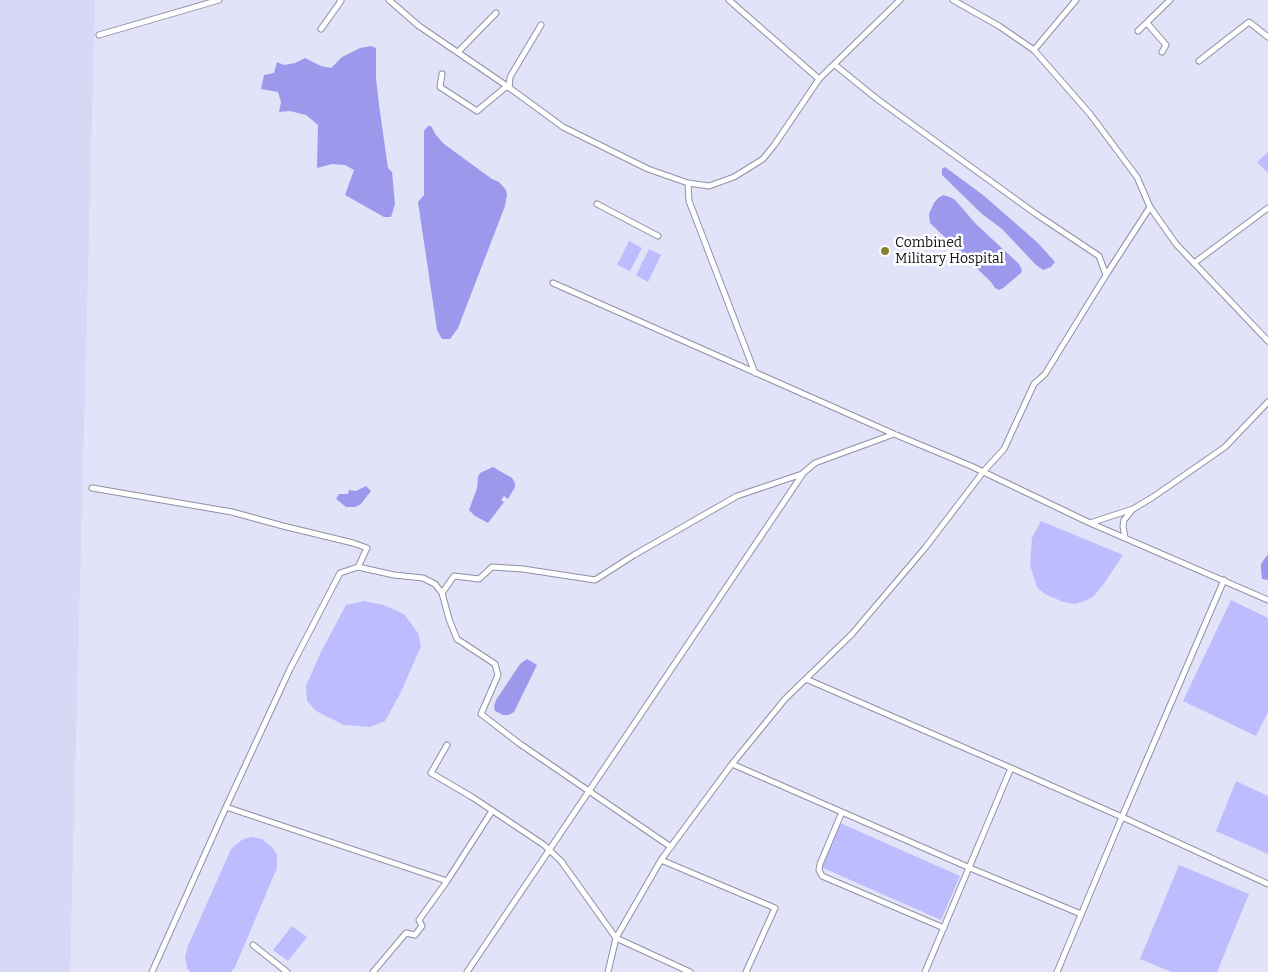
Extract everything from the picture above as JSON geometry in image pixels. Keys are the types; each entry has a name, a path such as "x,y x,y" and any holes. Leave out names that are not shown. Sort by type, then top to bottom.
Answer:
{"street":[{"path":"100,35 219,0"},
{"path":"321,29 340,0"},
{"path":"389,0 419,26 563,127 648,169 688,183 709,186 734,177 763,159 819,80 900,0"},
{"path":"729,0 819,80"},
{"path":"953,0 999,26 1034,50 1100,127 1137,177 1150,206 1176,244 1268,341"},
{"path":"1034,50 1076,0"},
{"path":"1138,31 1170,0"},
{"path":"458,52 496,13"},
{"path":"1198,61 1249,22 1268,37"},
{"path":"1147,23 1166,45 1162,52"},
{"path":"442,74 440,86 477,111 508,87 510,77 541,25"},
{"path":"835,65 878,99 1036,214 1099,256 1106,275"},
{"path":"688,183 689,201 755,373"},
{"path":"597,204 658,236"},
{"path":"608,972 616,938 661,860 732,764 785,699 858,627 925,548 983,472 1004,449 1034,384 1045,374 1150,206"},
{"path":"1194,263 1268,208"},
{"path":"553,284 983,472 1090,523 1268,600"},
{"path":"1090,523 1133,509 1153,498 1225,447 1268,402"},
{"path":"467,972 802,474 815,463 894,434"},
{"path":"442,593 454,576 479,580 492,567 523,569 595,580 634,555 737,496 802,474"},
{"path":"92,488 232,512 353,543 367,548 358,567"},
{"path":"1125,538 1124,520 1133,509"},
{"path":"152,972 290,669 340,573 358,567 394,575 423,578 435,584 442,593 448,619 457,639 495,664 498,675 481,714 520,744 671,847"},
{"path":"1057,972 1224,580"},
{"path":"806,679 1012,768 1268,884"},
{"path":"447,745 431,773 544,845 561,862 616,938 690,972"},
{"path":"732,764 970,868 1081,914"},
{"path":"925,972 1012,768"},
{"path":"226,807 447,881"},
{"path":"373,972 406,933 415,935 422,926 419,920 447,881 492,811"},
{"path":"842,812 820,864 819,870 822,876 944,928"},
{"path":"661,860 775,908 746,972"},
{"path":"253,945 287,972"}],"shaded area":[{"path":"0,0 95,0 70,972 0,972"},
{"path":"371,46 376,48 376,78 379,105 388,168 392,172 395,204 391,217 384,217 345,195 354,170 345,165 332,164 317,168 318,125 306,115 290,111 279,112 281,102 278,92 261,89 264,75 274,73 277,62 284,65 295,63 305,58 321,66 331,68 342,57 360,48"},
{"path":"428,126 431,126 444,144 492,179 499,182 506,190 507,195 505,206 458,328 450,339 442,339 437,330 418,202 424,195 424,131"},
{"path":"1268,152 1268,173 1257,162"},
{"path":"945,167 983,195 1038,243 1055,262 1051,267 1043,270 1036,265 1002,229 982,214 942,175 942,169"},
{"path":"943,195 955,200 976,224 1019,264 1022,270 1021,273 1003,288 999,290 995,288 930,223 929,214 934,203"},
{"path":"629,241 642,248 630,271 617,265"},
{"path":"649,249 661,255 648,282 636,275"},
{"path":"493,467 512,478 515,487 508,499 504,496 501,500 504,502 488,523 475,516 469,510 480,473"},
{"path":"366,486 371,491 361,504 355,507 346,507 336,499 339,494 348,494 349,490 356,491"},
{"path":"1041,521 1123,555 1094,596 1075,604 1063,602 1045,594 1037,587 1030,565 1032,538"},
{"path":"1268,554 1268,580 1262,579 1261,564"},
{"path":"1231,600 1268,618 1268,712 1256,736 1183,701"},
{"path":"364,601 383,605 404,614 418,633 421,646 401,692 385,721 370,727 344,725 316,711 307,701 306,686 320,654 346,605"},
{"path":"527,659 537,665 514,712 509,715 503,715 495,711 496,700 520,664"},
{"path":"1236,781 1268,796 1268,854 1216,831"},
{"path":"840,823 960,876 941,920 821,867"},
{"path":"252,837 262,839 273,848 277,855 277,868 235,967 231,972 190,972 185,957 188,946 231,849 243,839"},
{"path":"1179,865 1249,894 1217,972 1172,972 1140,959"},
{"path":"292,926 307,937 288,961 273,950"}],"place":[{"name":"Combined Military Hospital","path":"885,251"}]}
